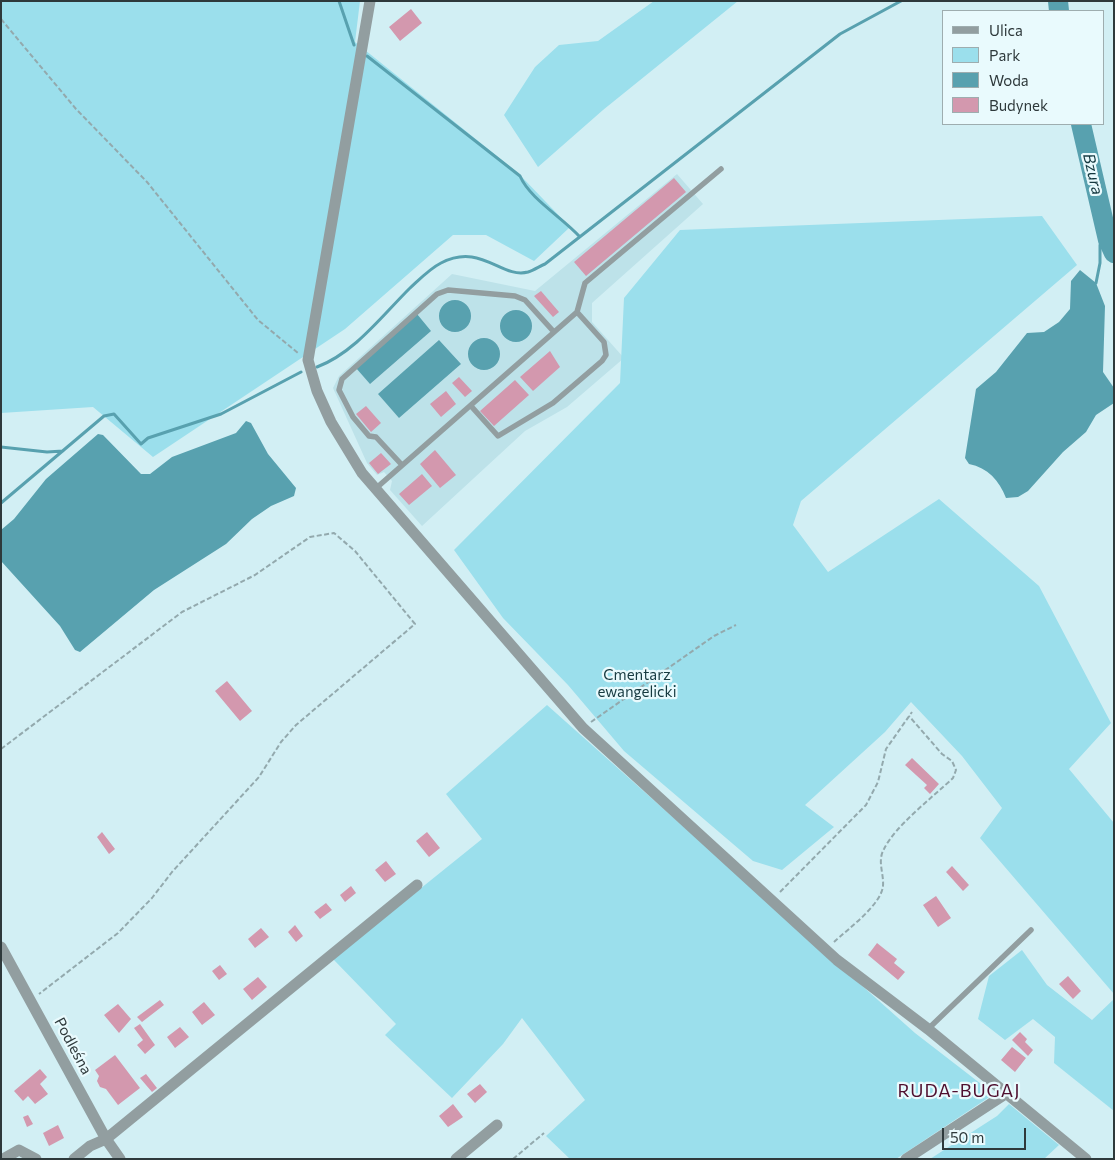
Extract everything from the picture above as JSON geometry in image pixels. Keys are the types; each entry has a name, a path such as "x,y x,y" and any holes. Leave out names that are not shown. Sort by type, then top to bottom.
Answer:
{"street":[{"path":"370,1 308,360 316,391 331,422 362,473 374,490 583,728 826,950 928,1029 1086,1159"},
{"path":"74,1159 90,1146 106,1138 417,885"},
{"name":"Podleśna","path":"1,947 106,1138 120,1159"},
{"path":"906,1159 1007,1093"},
{"path":"456,1159 497,1125"},
{"path":"3,1159 19,1150 36,1159"}],"lane":[{"path":"374,490 577,312 585,284 722,169"},
{"path":"402,465 376,437 369,436 353,418 339,390 340,384 342,379 437,294 448,290 515,296 526,300 554,332"},
{"path":"471,406 498,436 553,403 595,367 606,355 604,342 577,312"},
{"path":"928,1029 1031,930"}],"path":[{"path":"1,19 76,108 147,182 258,320 274,335 308,360"},
{"path":"1,749 182,612 255,575 310,537 334,533 355,551 415,624 296,725 281,742 258,777 172,872 152,898 118,933 31,1000"},
{"path":"583,728 714,636 736,625"},
{"path":"772,901 866,805 878,782 886,749 912,712"},
{"path":"826,950 874,905 881,894 883,885 880,859 888,840 953,778 956,770 952,761 942,754 909,716"},
{"path":"513,1159 544,1134"}],"shaded area":[{"path":"677,174 703,204 592,303 592,322 624,358 567,407 525,431 422,526 390,490 392,481 384,472 377,475 367,463 333,388 339,376 452,274 535,291"}],"green space":[{"path":"1,1 360,1 355,42 518,173 570,227 534,261 486,235 453,235 345,329 153,457 93,407 1,413"},
{"path":"654,1 738,1 603,110 538,167 504,115 535,67 559,45 598,41"},
{"name":"Cmentarz ewangelicki","path":"1042,216 1077,265 801,501 793,525 828,572 939,499 1039,586 1111,723 1069,769 1114,823 1114,994 980,838 1002,808 962,756 911,702 885,732 805,805 834,827 782,870 753,861 624,751 568,685 503,618 454,550 620,383 624,298 680,230"},
{"path":"547,705 915,1033 994,1094 896,1159 570,1159 546,1136 585,1100 522,1018 503,1044 452,1098 385,1035 396,1024 333,959 482,839 446,794"},
{"path":"1022,950 1047,985 1092,1020 1114,999 1114,1111 1054,1063 1055,1037 1033,1019 1005,1040 978,1019 989,976"},
{"path":"1009,1104 1059,1145 1044,1159 930,1159 997,1116"}],"water":[{"path":"1080,270 1096,283 1105,306 1103,372 1114,388 1114,403 1096,415 1086,432 1063,452 1028,491 1018,497 1006,498 992,476 982,468 969,464 965,458 976,389 996,372 1027,333 1044,332 1059,322 1070,309 1071,281"},
{"path":"455,300 461,301 466,305 470,310 470,322 466,327 461,331 455,332 449,331 444,327 440,322 439,316 440,310 444,305 449,301"},
{"path":"516,310 522,311 527,315 531,320 531,332 527,337 522,341 516,342 510,341 505,337 501,332 500,326 501,320 505,315 510,311"},
{"path":"417,314 431,331 370,384 356,368"},
{"path":"484,338 490,339 495,343 499,348 499,360 495,365 490,369 484,370 478,369 473,365 469,360 468,354 469,348 473,343 478,339"},
{"path":"439,340 461,364 399,418 378,394"},
{"path":"246,421 251,423 268,454 296,488 294,496 271,506 252,519 226,544 154,590 80,652 75,650 60,626 1,561 1,530 14,519 46,479 98,434 103,435 141,474 150,474 172,457 236,433"}],"building":[{"path":"411,9 422,23 400,41 389,27"},
{"path":"674,178 686,192 586,276 574,262"},
{"path":"541,291 559,312 553,317 534,296"},
{"path":"550,351 560,367 533,391 520,377"},
{"path":"459,377 472,391 465,397 452,383"},
{"path":"515,380 529,395 494,426 480,411"},
{"path":"446,391 456,404 441,417 430,404"},
{"path":"366,406 381,423 371,432 356,414"},
{"path":"435,450 456,475 440,488 420,464"},
{"path":"381,453 391,464 378,474 369,463"},
{"path":"422,474 432,486 409,505 399,494"},
{"path":"227,681 252,711 240,721 215,691"},
{"path":"912,758 939,784 930,794 924,788 927,785 905,765"},
{"path":"102,832 115,849 109,854 97,837"},
{"path":"427,832 440,848 429,857 416,841"},
{"path":"386,861 396,874 385,882 375,870"},
{"path":"952,866 969,885 963,891 946,872"},
{"path":"351,886 356,893 345,902 340,895"},
{"path":"936,896 951,918 938,927 923,905"},
{"path":"326,903 332,910 320,919 314,912"},
{"path":"295,925 303,936 296,942 288,932"},
{"path":"261,928 269,937 255,948 248,939"},
{"path":"877,943 897,959 894,963 905,972 898,980 868,955"},
{"path":"220,965 227,974 219,980 212,971"},
{"path":"1068,976 1081,991 1073,999 1059,984"},
{"path":"258,977 267,987 252,1000 243,989"},
{"path":"160,1000 164,1005 142,1022 137,1017"},
{"path":"204,1002 215,1015 202,1025 192,1012"},
{"path":"118,1004 131,1019 119,1033 104,1015"},
{"path":"140,1024 155,1045 145,1054 137,1045 143,1040 134,1028"},
{"path":"180,1027 189,1037 175,1048 167,1037"},
{"path":"1020,1032 1027,1039 1025,1042 1033,1050 1028,1056 1012,1040"},
{"path":"1012,1047 1026,1058 1015,1072 1001,1060"},
{"path":"115,1055 140,1088 118,1105 106,1089 100,1087 97,1081 99,1076 95,1070"},
{"path":"40,1069 47,1077 40,1084 48,1094 35,1104 28,1096 23,1101 14,1091"},
{"path":"146,1074 157,1088 152,1092 140,1078"},
{"path":"480,1084 487,1092 475,1103 467,1094"},
{"path":"453,1104 463,1117 448,1127 439,1116"},
{"path":"28,1115 33,1124 27,1127 23,1117"},
{"path":"58,1125 64,1138 49,1146 43,1133"}],"waterway":[{"path":"339,1 354,45"},
{"path":"317,367 330,361 355,344 428,271 441,263 455,258 479,258 518,273 528,272 545,264 840,34 901,1"},
{"name":"Bzura","path":"1058,1 1059,10"},
{"path":"367,56 520,176 531,192 580,237"},
{"name":"Bzura","path":"1081,125 1108,240 1114,253"},
{"path":"1096,283 1100,263 1100,245 1108,240"},
{"path":"1,503 104,416 114,414 141,444 148,438 221,414 301,372"},
{"path":"1,447 47,452 63,451"}],"district":[{"name":"RUDA-BUGAJ","path":"959,1091"}]}
